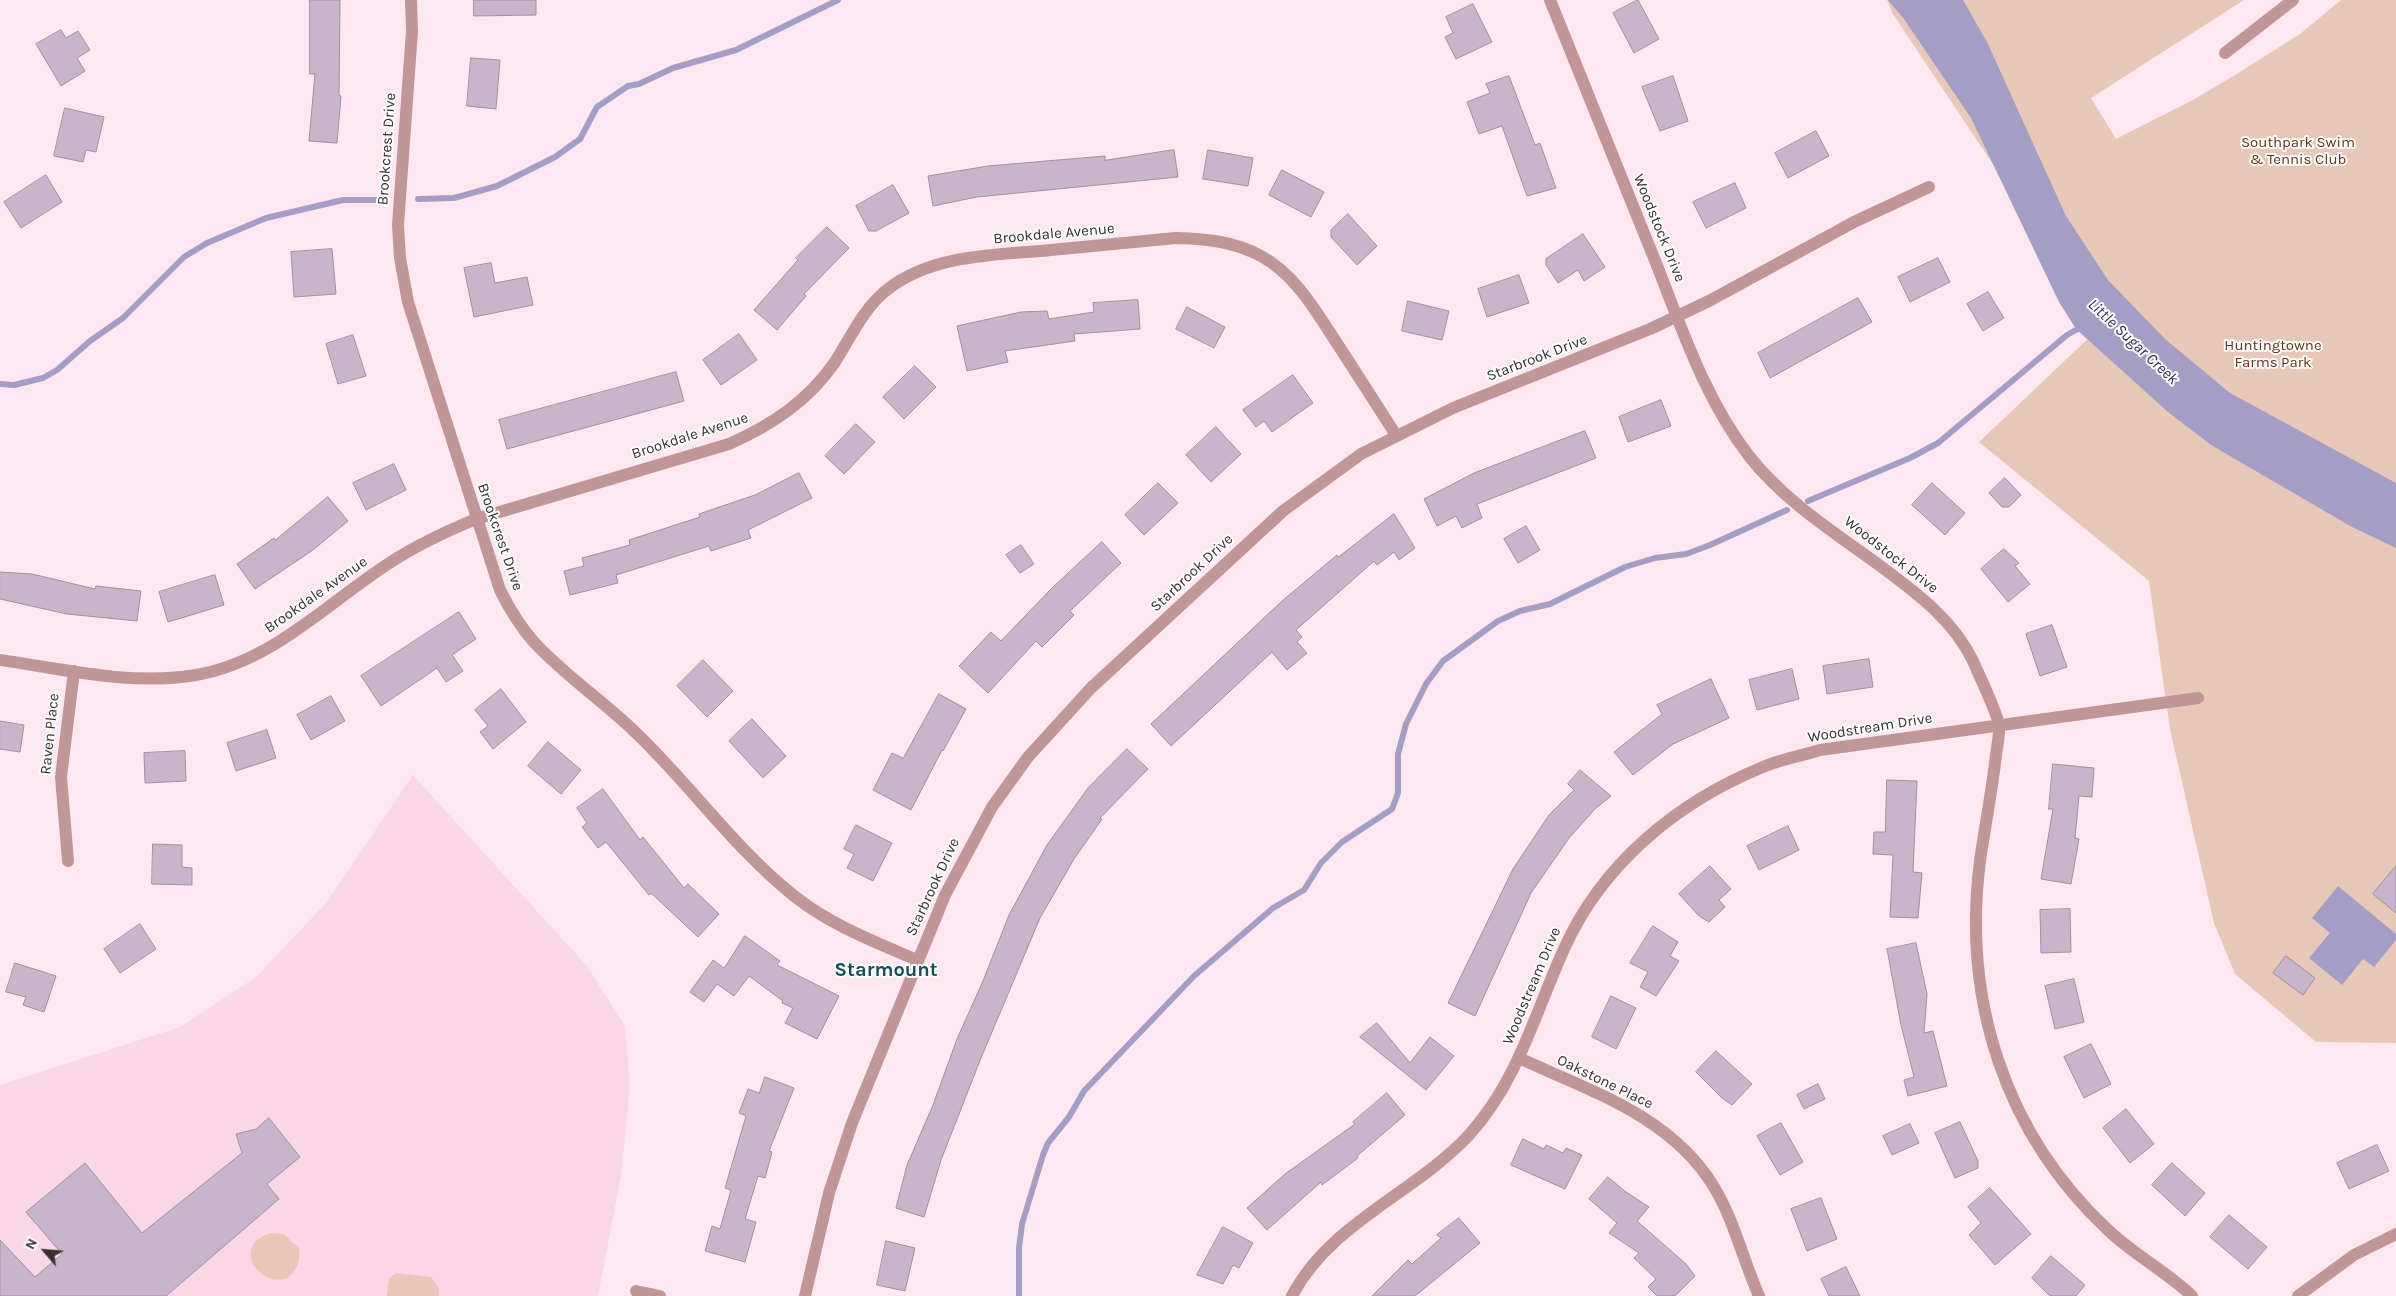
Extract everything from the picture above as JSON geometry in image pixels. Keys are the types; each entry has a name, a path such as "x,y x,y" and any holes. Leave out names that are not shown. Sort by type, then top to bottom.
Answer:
{"street":[{"name":"Brookcrest Drive","path":"411,0 412,31 398,225 400,258 408,302 476,519 500,590 511,611 544,652 606,703 657,752 759,866 794,896 821,914 864,938 918,960"},
{"name":"Woodstock Drive","path":"1550,0 1677,316 1710,394 1729,430 1753,461 1798,505 1917,593 1945,620 1972,658 1999,726 1992,792 1980,862 1976,912 1977,959 1984,1007 2007,1088 2026,1128 2051,1166 2077,1199 2109,1231 2192,1296"},
{"path":"2225,53 2292,0"},
{"name":"Starbrook Drive","path":"805,1296 829,1193 852,1123 945,895 979,828 1028,757 1069,710 1284,511 1334,472 1396,435 1453,408 1570,363 1677,316 1854,222 1929,187"},
{"name":"Brookdale Avenue","path":"0,660 122,678 161,679 197,675 233,665 283,640 391,562 448,531 476,519 729,444 758,431 786,413 814,389 868,309 888,289 911,275 937,265 973,258 1156,240 1209,239 1234,244 1262,256 1286,274 1306,297 1396,435"},
{"name":"Raven Place","path":"68,861 61,777 74,671"},
{"name":"Woodstream Drive","path":"1292,1296 1306,1275 1345,1233 1440,1162 1470,1134 1494,1102 1519,1058 1564,950 1600,888 1621,862 1685,807 1729,782 1765,766 1820,750 2198,698"},
{"name":"Oakstone Place","path":"1519,1058 1647,1119 1691,1155 1714,1187 1730,1221 1759,1296"},
{"path":"2298,1296 2354,1255 2396,1234"},
{"path":"636,1292 660,1296"}],"shaded area":[{"path":"413,775 586,965 625,1026 630,1088 621,1175 598,1296 0,1296 0,1085 180,1027 256,977 326,903"}],"green space":[{"path":"1887,0 2244,0 2091,98 2116,139 2193,100 2240,72 2300,34 2341,0 2396,0 2396,1043 2316,1042 2235,974 2214,923 2170,729 2149,581 1979,442 2113,315 2062,268 1893,14"},
{"path":"270,1233 283,1234 299,1248 298,1265 292,1274 283,1279 273,1279 264,1275 256,1268 251,1259 251,1250 257,1241"},
{"path":"396,1273 431,1277 439,1288 439,1296 387,1296 389,1278"}],"water":[{"name":"Little Sugar Creek","path":"1888,0 1963,0 1987,42 2066,216 2108,280 2165,339 2230,393 2396,483 2396,548 2352,527 2211,445 2168,412 2076,329 2059,302 1971,118 1904,19"},
{"path":"2338,886 2396,934 2396,940 2374,967 2363,959 2342,985 2309,958 2330,933 2312,918"}],"building":[{"path":"310,0 340,0 339,95 341,96 337,143 309,141 315,74 310,74"},
{"path":"474,0 536,0 536,15 474,16"},
{"path":"1638,0 1659,39 1634,53 1613,13"},
{"path":"1473,4 1492,42 1456,59 1445,37 1453,33 1446,17"},
{"path":"61,30 66,38 78,31 90,50 77,58 85,71 61,86 36,44"},
{"path":"471,58 500,60 496,109 467,106"},
{"path":"1509,76 1535,145 1540,143 1556,188 1527,196 1502,126 1479,134 1467,102 1490,93 1486,84"},
{"path":"1673,76 1688,121 1660,131 1642,87"},
{"path":"65,108 104,117 96,152 86,150 83,162 54,156"},
{"path":"1816,131 1829,156 1788,178 1775,153"},
{"path":"1174,150 1178,177 977,197 933,206 928,176 988,166 1105,156 1105,160"},
{"path":"1208,150 1253,158 1248,186 1203,179"},
{"path":"1282,170 1324,192 1311,217 1269,195"},
{"path":"46,175 62,202 21,228 4,202"},
{"path":"1735,183 1746,208 1706,228 1693,202"},
{"path":"893,185 909,213 876,231 869,231 856,206"},
{"path":"1348,214 1377,246 1357,265 1331,237 1331,230"},
{"path":"827,227 849,248 804,294 806,296 777,330 754,310 798,260 796,258"},
{"path":"1583,234 1605,267 1584,281 1578,270 1558,283 1546,265 1546,259"},
{"path":"332,249 336,294 294,297 291,252"},
{"path":"1938,258 1950,282 1910,302 1898,277"},
{"path":"491,263 495,283 527,277 533,305 474,317 464,268"},
{"path":"1519,275 1529,303 1487,317 1478,289"},
{"path":"1988,292 2004,318 1983,331 1967,304"},
{"path":"1858,298 1872,322 1770,378 1758,353"},
{"path":"1138,300 1140,329 1074,334 1075,341 1005,351 1008,362 967,371 957,326 1021,312 1047,311 1049,319 1094,312 1093,303"},
{"path":"1408,301 1449,311 1442,340 1402,331"},
{"path":"1187,307 1225,327 1214,348 1176,329"},
{"path":"739,334 757,360 721,385 703,360"},
{"path":"353,335 366,376 338,384 326,344"},
{"path":"915,366 936,387 904,419 883,397"},
{"path":"676,372 684,401 507,449 499,420"},
{"path":"1293,375 1313,403 1272,432 1264,421 1256,427 1243,410"},
{"path":"1661,400 1671,426 1628,442 1619,417"},
{"path":"856,424 875,442 844,474 825,456"},
{"path":"1216,427 1241,454 1211,482 1186,455"},
{"path":"1585,431 1596,458 1477,504 1482,518 1462,528 1456,516 1437,526 1424,499 1474,473"},
{"path":"394,464 406,490 366,510 353,483"},
{"path":"799,473 812,498 748,530 751,538 711,551 709,546 616,575 618,583 570,595 564,571 584,566 582,558 630,545 629,540 700,517 699,514 755,495"},
{"path":"2005,478 2021,495 2009,507 2002,507 1989,493"},
{"path":"1158,483 1178,503 1144,535 1125,515"},
{"path":"1932,483 1965,513 1945,535 1912,505"},
{"path":"328,497 348,521 313,550 255,589 237,564 274,538 275,540"},
{"path":"1394,514 1415,548 1399,560 1394,552 1377,565 1374,561 1296,630 1302,637 1297,642 1307,653 1287,670 1272,652 1171,746 1151,724 1282,601 1337,555 1338,557"},
{"path":"1526,526 1540,550 1518,563 1504,539"},
{"path":"1102,542 1121,563 1070,611 1074,615 1042,647 1036,641 988,693 959,666 991,632 1001,641 1051,589"},
{"path":"1021,545 1034,564 1020,573 1006,555"},
{"path":"2004,549 2019,563 2015,566 2030,584 2008,602 1981,569"},
{"path":"0,572 32,574 95,589 96,586 141,591 137,621 67,614 0,599"},
{"path":"215,575 224,605 168,622 159,592"},
{"path":"459,612 476,639 452,655 463,671 446,682 437,668 381,706 361,676"},
{"path":"2052,625 2067,667 2040,676 2026,634"},
{"path":"1869,659 1873,687 1827,694 1823,666"},
{"path":"703,660 733,691 707,717 677,686"},
{"path":"1792,669 1799,699 1757,710 1749,680"},
{"path":"1711,679 1729,718 1673,744 1633,775 1614,752 1662,714 1657,705"},
{"path":"501,689 526,722 493,749 480,732 488,726 475,710"},
{"path":"939,694 966,709 911,810 873,790 892,753 903,758"},
{"path":"331,696 345,721 311,740 297,715"},
{"path":"752,719 786,756 763,778 729,741"},
{"path":"0,721 24,725 20,752 0,749"},
{"path":"267,730 276,758 236,771 227,743"},
{"path":"548,742 581,770 561,794 528,766"},
{"path":"1127,749 1148,769 1100,818 1102,819 1074,859 1040,918 981,1058 941,1160 924,1217 896,1208 907,1165 1009,915 1047,845 1088,788"},
{"path":"185,751 186,781 145,783 144,753"},
{"path":"2053,764 2094,768 2092,797 2079,796 2075,838 2079,839 2071,884 2041,879 2053,809 2049,809"},
{"path":"1580,770 1611,796 1595,809 1569,838 1531,893 1475,1016 1448,1003 1513,869 1549,815 1574,790 1568,784"},
{"path":"1887,780 1917,781 1913,872 1922,873 1918,918 1890,917 1893,855 1873,854 1874,832 1885,832"},
{"path":"603,789 640,840 643,837 684,888 688,884 719,914 698,937 651,893 649,895 606,842 598,848 582,827 587,823 577,808"},
{"path":"856,825 892,843 873,881 847,868 854,854 844,849"},
{"path":"1788,826 1799,850 1759,870 1747,846"},
{"path":"153,844 182,845 182,867 192,868 192,885 152,884"},
{"path":"1710,866 1731,889 1719,900 1725,907 1709,922 1699,916 1679,894"},
{"path":"2396,866 2396,913 2373,894"},
{"path":"2070,909 2071,952 2041,953 2040,910"},
{"path":"140,924 156,949 120,973 104,949"},
{"path":"1653,926 1678,942 1670,956 1679,961 1656,996 1640,987 1648,972 1630,963"},
{"path":"745,936 780,961 777,965 839,996 817,1039 785,1023 793,1008 782,1003 783,1001 749,976 734,996 717,984 704,1002 690,992 713,960 724,968"},
{"path":"1916,943 1927,994 1924,1033 1933,1031 1947,1086 1908,1096 1904,1080 1914,1077 1901,1025 1887,949"},
{"path":"2286,956 2315,978 2303,995 2273,973"},
{"path":"15,963 56,976 44,1012 23,1005 26,997 6,992"},
{"path":"2074,979 2084,1022 2055,1029 2045,986"},
{"path":"1611,996 1636,1008 1616,1049 1592,1037"},
{"path":"1377,1023 1410,1063 1430,1037 1454,1056 1426,1090 1360,1037"},
{"path":"2091,1044 2111,1084 2084,1098 2064,1057"},
{"path":"1716,1051 1752,1084 1732,1105 1722,1098 1696,1072"},
{"path":"765,1077 794,1088 769,1151 772,1152 765,1178 758,1176 745,1219 756,1222 745,1262 705,1251 712,1226 720,1229 731,1190 725,1188 746,1116 739,1113 748,1089 759,1093"},
{"path":"1818,1084 1825,1099 1804,1109 1797,1095"},
{"path":"1387,1093 1405,1115 1357,1156 1358,1158 1322,1185 1321,1182 1267,1230 1247,1208 1285,1174 1355,1124 1353,1122"},
{"path":"2126,1109 2154,1144 2130,1163 2103,1128"},
{"path":"269,1118 300,1157 267,1184 279,1199 166,1296 0,1296 0,1240 35,1277 62,1254 26,1212 85,1163 142,1233 242,1153 236,1134 256,1129"},
{"path":"1960,1122 1978,1161 1978,1168 1955,1178 1935,1133"},
{"path":"1781,1123 1803,1162 1780,1175 1757,1136"},
{"path":"1910,1124 1919,1143 1892,1155 1883,1136"},
{"path":"1523,1139 1544,1149 1546,1145 1563,1153 1566,1148 1582,1155 1565,1189 1511,1165"},
{"path":"2377,1145 2389,1171 2349,1189 2337,1163"},
{"path":"2172,1163 2205,1193 2185,1216 2152,1185"},
{"path":"1608,1177 1649,1207 1637,1221 1686,1264 1695,1276 1675,1296 1657,1296 1648,1287 1656,1279 1634,1258 1639,1253 1609,1233 1617,1223 1589,1199"},
{"path":"1990,1188 2031,1234 1995,1265 1969,1235 1981,1223 1968,1207"},
{"path":"1821,1198 1837,1239 1807,1251 1791,1209"},
{"path":"2229,1215 2267,1247 2248,1269 2210,1237"},
{"path":"1459,1218 1480,1243 1415,1296 1372,1296 1408,1260 1412,1264 1441,1238 1437,1235"},
{"path":"1223,1227 1253,1243 1239,1268 1233,1265 1223,1284 1197,1275"},
{"path":"886,1241 915,1248 905,1291 877,1285"},
{"path":"2051,1256 2085,1285 2076,1296 2050,1296 2032,1278"},
{"path":"1846,1267 1860,1296 1829,1296 1821,1279"}],"waterway":[{"path":"418,199 454,198 497,186 555,157 580,139 597,107 628,86 639,84 673,68 736,50 838,0"},
{"path":"0,384 14,385 43,378 57,370 90,341 123,318 184,257 207,243 266,218 343,200 378,200"},
{"path":"1808,501 1910,458 1938,443 2067,335 2083,326"},
{"path":"1019,1296 1019,1248 1022,1224 1048,1143 1069,1117 1084,1091 1194,976 1273,908 1304,890 1321,863 1342,842 1392,809 1398,793 1398,754 1406,724 1426,684 1443,661 1498,621 1520,611 1550,604 1625,567 1655,558 1686,554 1710,545 1787,510"}],"district":[{"name":"Starmount","path":"886,970"}],"park label":[{"name":"Southpark Swim & Tennis Club","path":"2298,152"},
{"name":"Huntingtowne Farms Park","path":"2273,354"}]}
